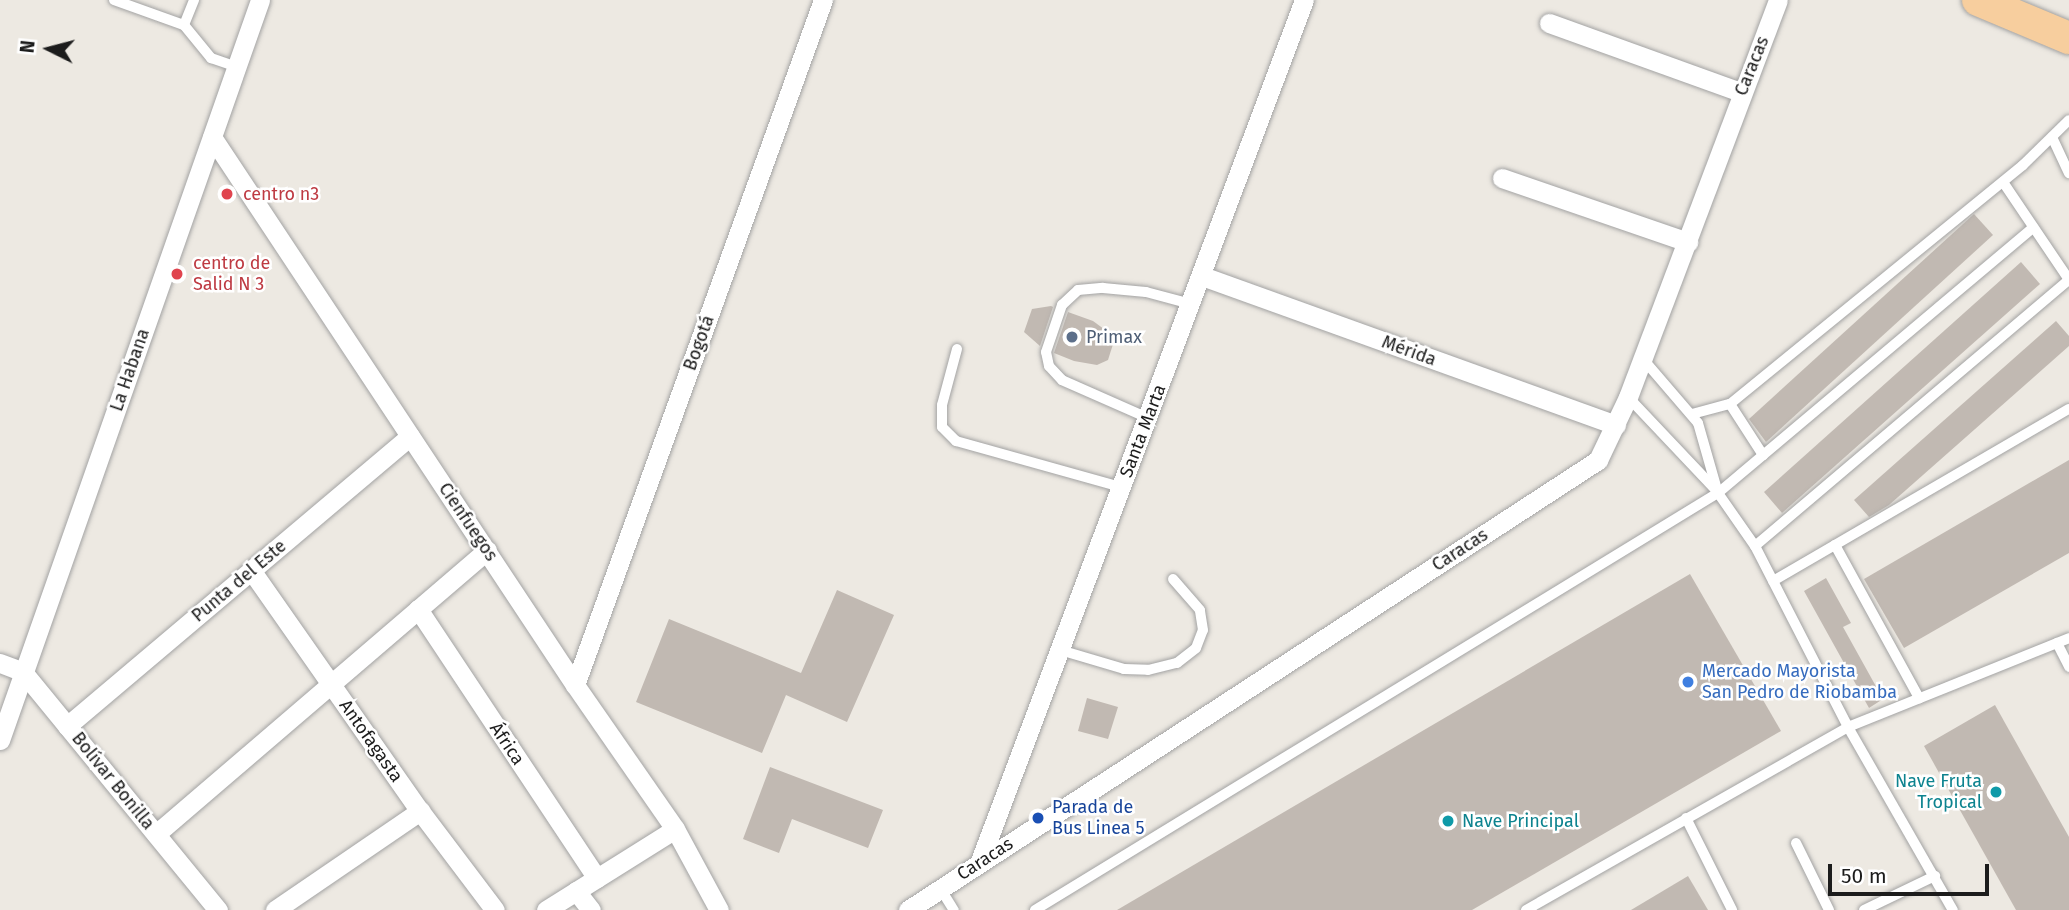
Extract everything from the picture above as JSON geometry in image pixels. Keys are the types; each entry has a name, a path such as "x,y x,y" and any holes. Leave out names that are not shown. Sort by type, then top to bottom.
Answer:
{"main road":[{"path":"1978,0 2069,38"}],"street":[{"name":"La Habana","path":"0,740 260,0"},
{"name":"Bogotá","path":"575,685 823,0"},
{"name":"Santa Marta","path":"980,861 1304,0"},
{"name":"Caracas","path":"908,910 1598,460 1628,397 1778,0"},
{"path":"1549,23 1741,92"},
{"name":"Cienfuegos","path":"212,137 575,685 675,829 719,910"},
{"path":"1502,178 1688,242"},
{"name":"Mérida","path":"1202,276 1616,425"},
{"name":"Punta del Este","path":"67,726 410,436"},
{"path":"156,834 487,550"},
{"name":"Antofagasta","path":"251,570 420,811 495,910"},
{"name":"África","path":"418,610 597,878"},
{"name":"Bolívar Bonilla","path":"0,663 23,672 218,910"},
{"path":"275,910 420,811"},
{"path":"546,910 675,829"},
{"path":"576,891 591,910"}],"lane":[{"path":"114,0 184,25 211,58 237,67"},
{"path":"184,25 194,0"},
{"path":"1692,414 1730,404 1988,191 2003,182 2069,120"},
{"path":"2052,137 2069,173"},
{"path":"1755,546 2069,280 2003,182"},
{"path":"1035,910 1718,493 2033,228"},
{"path":"1148,418 1062,380 1049,366 1046,352 1062,305 1078,290 1102,288 1146,292 1191,304"},
{"path":"957,349 942,416 942,427 956,441 1121,487"},
{"path":"1642,359 1699,423 1718,493"},
{"path":"1628,397 1718,493 1755,546 1848,727 1953,910"},
{"path":"1730,404 1763,455"},
{"path":"1773,580 2069,409"},
{"path":"1835,545 1919,698"},
{"path":"1060,650 1124,669 1148,670 1177,663 1196,648 1203,631 1200,610 1173,579"},
{"path":"1526,910 1848,727 2069,638"},
{"path":"2057,643 2069,667"},
{"path":"1686,818 1732,910"},
{"path":"1796,843 1829,910"},
{"path":"1864,910 1935,876"},
{"path":"940,888 954,910"}],"building":[{"path":"1974,214 1993,235 1766,442 1749,419"},
{"path":"2021,262 2040,284 1782,513 1764,492"},
{"path":"1053,307 1040,346 1024,332 1032,309"},
{"path":"1068,312 1093,321 1108,332 1114,341 1108,360 1097,365 1074,361 1054,353"},
{"path":"2056,321 2069,336 2069,346 1889,505 1869,517 1854,500"},
{"path":"2069,460 2069,553 1904,648 1864,579"},
{"name":"Nave Principal","path":"1690,574 1781,731 1472,910 1117,910"},
{"path":"1826,578 1851,623 1843,627 1883,699 1869,708 1804,591"},
{"path":"837,590 894,615 847,722 786,695 762,753 636,702 669,619 801,673"},
{"path":"1087,698 1118,707 1108,739 1078,731"},
{"name":"Nave Fruta Tropical","path":"1995,705 2069,837 2069,910 2016,910 1924,746"},
{"path":"770,767 883,810 868,848 792,819 779,853 743,839"},
{"path":"1688,876 1708,910 1631,910"}],"place":[{"name":"centro n3","path":"227,194"},
{"name":"centro de Salid N 3","path":"177,274"},
{"name":"Primax","path":"1072,337"},
{"name":"Mercado Mayorista San Pedro de Riobamba","path":"1688,682"},
{"name":"Nave Fruta Tropical","path":"1996,792"},
{"name":"Parada de Bus Linea 5","path":"1038,818"},
{"name":"Nave Principal","path":"1448,821"}]}
